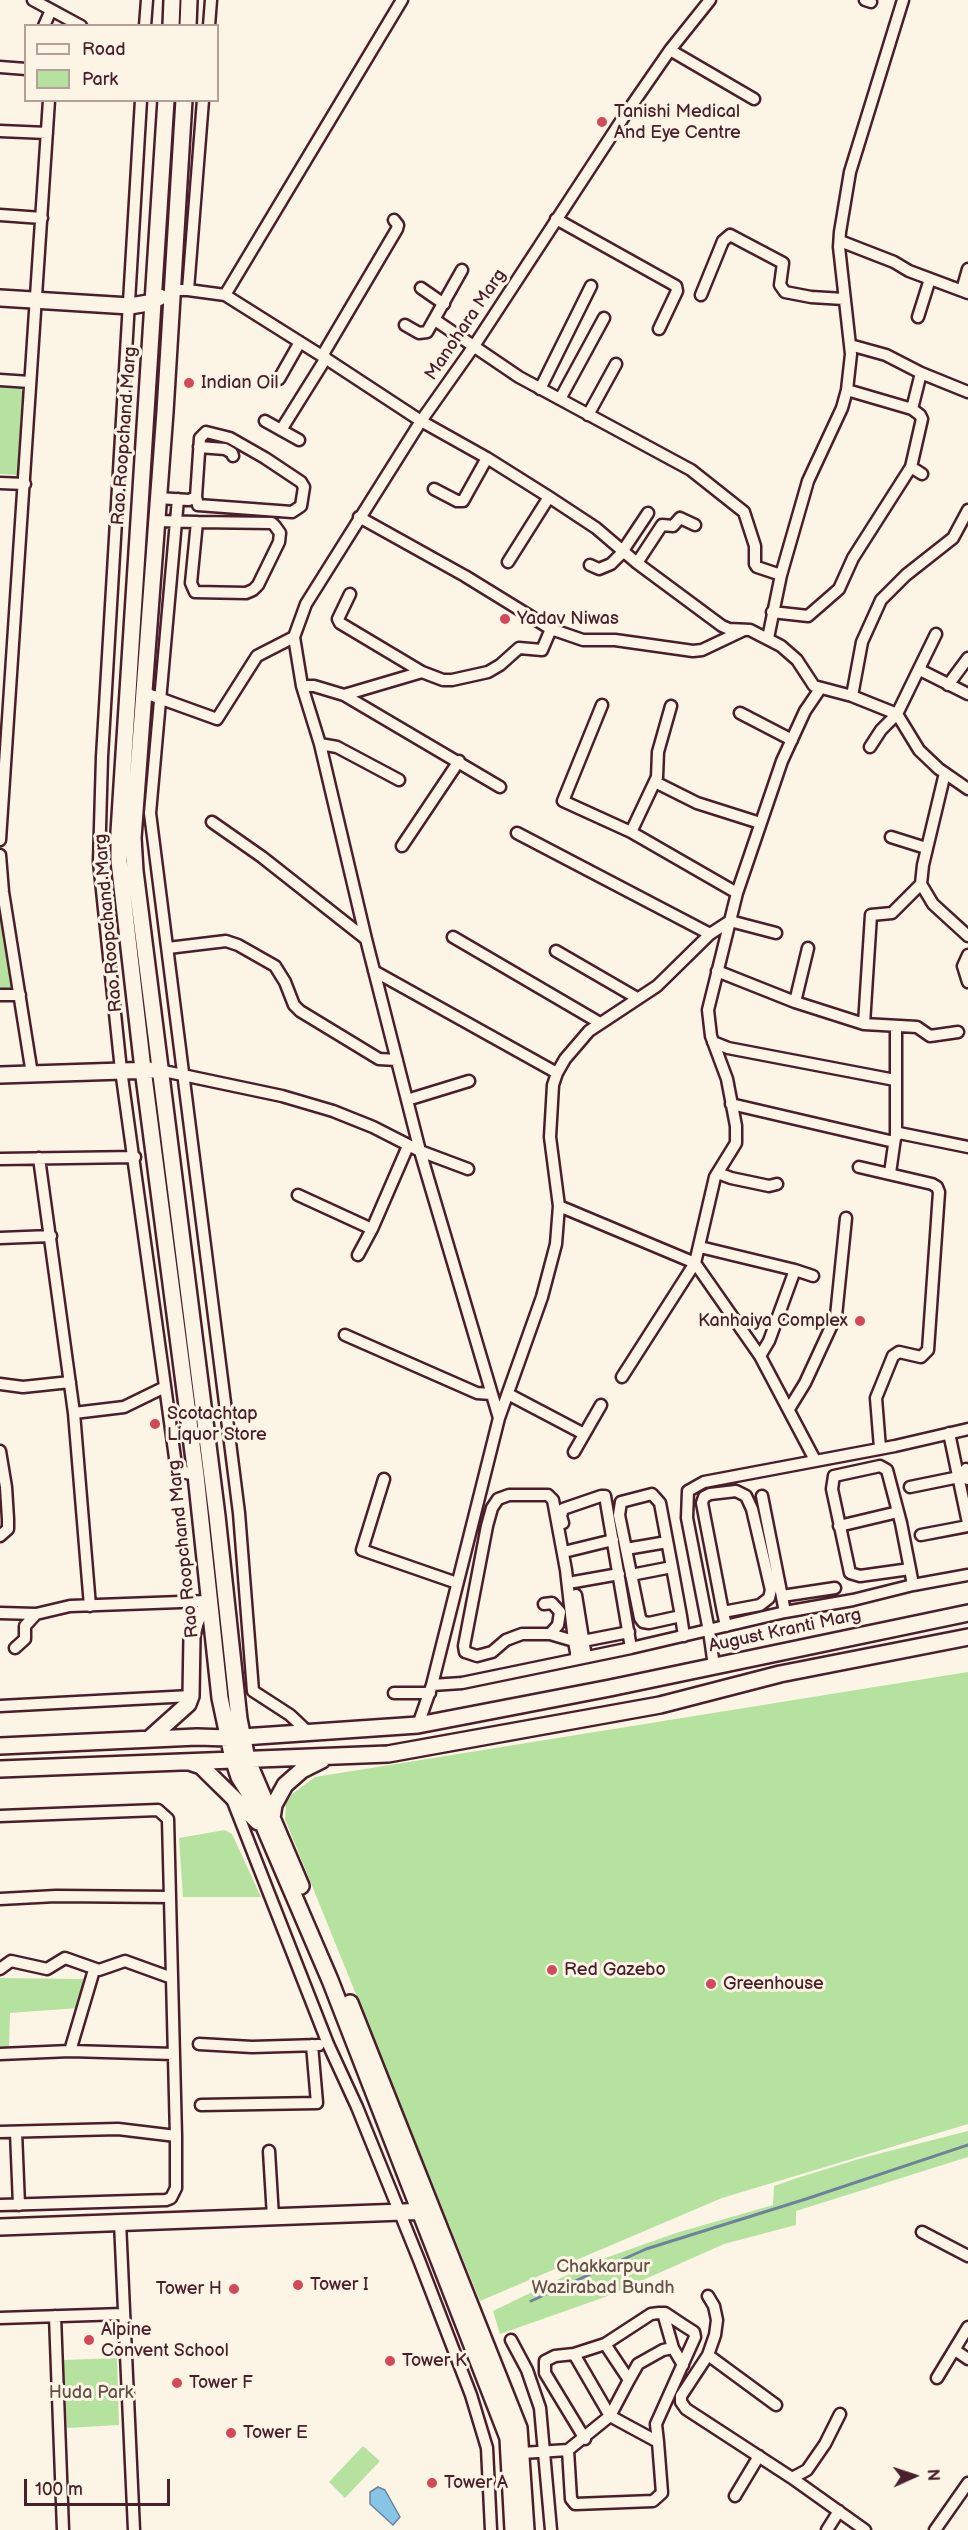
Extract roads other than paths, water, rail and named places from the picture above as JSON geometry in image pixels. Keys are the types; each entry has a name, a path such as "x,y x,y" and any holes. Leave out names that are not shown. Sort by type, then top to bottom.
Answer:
{"main road":[{"path":"171,24 172,0"},
{"path":"188,24 189,0"},
{"name":"Rao Roopchand Marg","path":"166,102 118,832 119,861 143,1069 196,1475 220,1698 236,1738"},
{"name":"Rao Roopchand Marg","path":"184,102 181,290 158,498 133,838 159,1070 217,1516 235,1686 236,1738"},
{"path":"0,298 130,306 181,290"},
{"path":"0,1076 159,1070"},
{"path":"149,1739 182,1710 191,1696 195,1623 209,1604"},
{"name":"August Kranti Marg","path":"0,1746 149,1739 236,1738 418,1725 968,1614"},
{"path":"0,1769 327,1757 409,1751 660,1705 780,1674 961,1638 951,1617"},
{"path":"656,1678 660,1705"},
{"path":"610,1688 614,1713"},
{"path":"236,1738 240,1759 269,1823 330,1980 425,2211 505,2390 519,2428 526,2530"},
{"path":"269,1823 274,1805 285,1785 302,1770 327,1757"},
{"path":"187,1761 201,1767 231,1797 269,1823"},
{"path":"0,2227 425,2211"},
{"path":"425,2211 508,2438 513,2530"}],"street":[{"path":"33,0 57,17 76,24"},
{"path":"145,24 147,0"},
{"path":"209,24 212,0"},
{"path":"225,295 402,0"},
{"name":"Manohara Marg","path":"499,1418 420,1151 366,939 320,744 302,686 294,637 306,604 421,421 474,346 670,50 710,0"},
{"path":"768,638 781,575 808,481 848,390 850,345 840,241 850,172 903,0"},
{"path":"670,50 754,99"},
{"path":"0,67 24,67"},
{"path":"0,840 3,764 25,484 49,102"},
{"path":"141,102 98,839 122,1070 176,1465 186,1473 196,1475"},
{"path":"203,102 181,290 225,295 421,421 487,458 596,528 637,563 722,626 768,638 797,660 810,683 820,689 852,696 897,714 919,750 945,773 968,789"},
{"path":"0,131 47,133"},
{"path":"0,214 42,218"},
{"path":"556,219 676,286 677,291 659,329"},
{"path":"281,430 397,230 398,225 394,220"},
{"path":"701,295 723,241 730,235 783,263 780,285 785,292 844,299"},
{"path":"840,241 930,279 965,291 968,269"},
{"path":"405,325 423,334 435,320 462,270"},
{"path":"918,317 930,279"},
{"path":"540,388 591,286"},
{"path":"421,288 444,304"},
{"path":"560,399 604,318"},
{"path":"435,320 519,377 691,470 744,512 754,546 757,567 781,575"},
{"path":"279,379 300,342"},
{"path":"850,345 886,355 921,373 968,392"},
{"path":"588,415 616,364"},
{"path":"912,409 921,373"},
{"path":"0,380 30,382"},
{"path":"772,612 808,616 838,589 853,558 911,467 922,419 912,409 848,390"},
{"path":"265,421 299,440"},
{"path":"206,432 230,438 301,482 304,494 301,506 292,512 198,505 196,497 200,438 206,432"},
{"path":"199,447 230,450 233,456"},
{"path":"434,489 457,501 463,501 487,458"},
{"path":"911,467 922,474"},
{"path":"0,483 25,484"},
{"path":"158,498 189,500 196,497"},
{"path":"508,562 549,497"},
{"path":"178,499 178,522 150,813 239,1513 253,1691 290,1715 309,1733"},
{"path":"852,696 862,642 881,600 894,586 933,556 958,532 959,524 968,510"},
{"path":"590,565 604,568 622,550 648,513"},
{"path":"359,518 456,570 551,629 583,640 615,640 693,651 702,650 744,630"},
{"path":"637,563 662,525 674,526 680,518 695,525"},
{"path":"156,521 178,522 197,522 272,524 278,528 279,542 258,585 253,590 246,593 199,593 192,588 197,522"},
{"path":"958,532 968,538"},
{"path":"350,594 339,619 340,623 422,672 439,679 452,680 488,672 500,665 519,648 542,650 551,629"},
{"path":"870,747 881,730 897,714 936,633"},
{"path":"145,693 213,720 217,719 257,656 294,637"},
{"path":"948,685 968,658"},
{"path":"920,670 968,694"},
{"path":"344,695 422,672"},
{"path":"302,686 314,686 344,695 500,787"},
{"path":"622,1377 695,1263 712,1187 736,1143 736,1126 727,1079 713,1042 708,1010 737,892 760,823 792,740 805,711 820,689"},
{"path":"602,705 563,801 631,832 737,892"},
{"path":"631,832 655,782 658,752 671,705"},
{"path":"740,713 792,740"},
{"path":"320,744 337,747 399,780"},
{"path":"402,846 459,761"},
{"path":"864,1024 871,915 892,913 921,884 926,848 945,773"},
{"path":"655,782 697,803 760,823"},
{"path":"212,822 262,857 366,939"},
{"path":"518,833 710,934"},
{"path":"891,837 926,848"},
{"path":"0,855 3,912 20,995 32,1074"},
{"path":"921,884 933,904 967,931"},
{"path":"418,1725 431,1689 499,1418 542,1297 556,1244 559,1206 550,1137 550,1116 557,1072 578,1042 600,1023 668,976 710,934 730,921 776,933"},
{"path":"453,937 600,1023"},
{"path":"168,948 226,941 238,945 275,966 285,982 294,1005 300,1011 378,1059 397,1060"},
{"path":"795,1002 808,948"},
{"path":"556,951 638,998"},
{"path":"968,955 963,966 968,982"},
{"path":"374,970 557,1072"},
{"path":"717,971 795,1002 864,1024 917,1027 930,1036 958,1032"},
{"path":"0,995 20,995"},
{"path":"891,1173 895,1138 896,1027"},
{"path":"713,1042 728,1048 895,1080"},
{"path":"159,1070 282,1096 333,1111 373,1127 408,1146 468,1169"},
{"path":"407,1100 469,1081"},
{"path":"731,1104 895,1138 903,1133 968,1147"},
{"path":"358,1255 372,1229 408,1146"},
{"path":"0,1159 135,1157"},
{"path":"39,1158 74,1413 90,1606"},
{"path":"859,1167 932,1184 937,1187 939,1198 928,1350 921,1357 899,1352 893,1356 876,1398 880,1448"},
{"path":"718,1173 769,1186 777,1184"},
{"path":"298,1195 372,1229"},
{"path":"559,1206 695,1263 760,1356 815,1460"},
{"path":"789,1409 836,1316 846,1218"},
{"path":"0,1238 51,1236"},
{"path":"700,1247 813,1276"},
{"path":"760,1356 769,1341 795,1270"},
{"path":"345,1335 477,1393 491,1394"},
{"path":"0,1384 23,1386 70,1382"},
{"path":"74,1413 124,1407 165,1386"},
{"path":"508,1394 585,1434"},
{"path":"574,1452 601,1405"},
{"path":"714,1666 687,1518 688,1491 704,1482 968,1429"},
{"path":"921,1535 968,1524 964,1475 949,1433"},
{"path":"0,1455 8,1529 0,1536"},
{"path":"910,1569 853,1575 850,1573 832,1489 834,1476 884,1467 887,1470 898,1512 910,1569 913,1585"},
{"path":"910,1487 964,1475"},
{"path":"384,1479 362,1550 457,1583"},
{"path":"723,1612 760,1605 769,1598 771,1590 752,1509 746,1496 736,1491 710,1494 704,1497 702,1503 723,1612 726,1626"},
{"path":"681,1616 649,1623 643,1622 640,1618 626,1549 619,1506 621,1502 652,1494 660,1503 681,1616 684,1636"},
{"path":"579,1641 553,1500 548,1495 509,1495 498,1499 492,1508 486,1526 464,1646 465,1652 477,1656 492,1652 506,1640 522,1634 550,1634 579,1641 629,1632"},
{"path":"581,1658 574,1582 561,1516 563,1509 601,1496 605,1496 606,1501 631,1648"},
{"path":"762,1496 785,1612"},
{"path":"839,1526 898,1512"},
{"path":"568,1551 613,1540"},
{"path":"626,1549 667,1542"},
{"path":"631,1575 672,1567"},
{"path":"574,1582 619,1574"},
{"path":"394,1693 462,1683 709,1631 785,1612 968,1575"},
{"path":"782,1596 836,1588"},
{"path":"544,1604 552,1603 560,1612 558,1625 550,1634"},
{"path":"0,1613 36,1614 70,1606 209,1604"},
{"path":"15,1648 25,1639 25,1626 36,1614"},
{"path":"0,1706 191,1696"},
{"path":"231,1797 328,2044 357,2107 450,2341 487,2448 491,2530"},
{"path":"0,1816 158,1810 169,1822 176,2136 176,2188 171,2198 0,2205"},
{"path":"0,1899 56,1896 171,1897"},
{"path":"0,1969 11,1961 43,1970 65,1958 94,1970 125,1961 172,1978"},
{"path":"70,2051 94,1970"},
{"path":"199,2044 252,2047 328,2044"},
{"path":"201,2105 317,2103 312,2045"},
{"path":"0,2054 70,2051 174,2054"},
{"path":"0,2132 118,2129 176,2136"},
{"path":"16,2132 19,2205"},
{"path":"269,2151 273,2217"},
{"path":"120,2222 134,2530"},
{"path":"922,2232 968,2256"},
{"path":"708,2296 714,2306 717,2320 708,2355 685,2389 681,2402 691,2414 759,2456 865,2530"},
{"path":"663,2313 673,2348 683,2365"},
{"path":"568,2450 571,2499 575,2504 653,2502 662,2493 656,2424 694,2342 694,2332 663,2313 651,2314 605,2344 574,2354 549,2358 543,2367 545,2373 585,2439"},
{"path":"0,2318 123,2314"},
{"path":"55,2316 63,2530"},
{"path":"937,2378 968,2327"},
{"path":"511,2340 527,2370 538,2399 543,2421 551,2530"},
{"path":"605,2344 629,2380"},
{"path":"522,2453 568,2450 585,2439 610,2416 638,2364 653,2354 673,2348"},
{"path":"955,2350 968,2359"},
{"path":"574,2354 610,2416 658,2442"},
{"path":"708,2355 776,2405"},
{"path":"792,2478 807,2470 825,2444 840,2414"},
{"path":"735,2496 759,2456"},
{"path":"940,2529 968,2483"},
{"path":"827,2530 839,2511"}],"water":[{"path":"378,2487 385,2490 400,2517 393,2525 370,2504 370,2492"}],"waterway":[{"path":"531,2301 646,2249 968,2145"}],"place":[{"name":"Tanishi Medical And Eye Centre","path":"602,122"},
{"name":"Indian Oil","path":"189,383"},
{"name":"Yadav Niwas","path":"505,619"},
{"name":"Kanhaiya Complex","path":"860,1321"},
{"name":"Scotachtap Liquor Store","path":"155,1424"},
{"name":"Red Gazebo","path":"552,1970"},
{"name":"Greenhouse","path":"711,1984"},
{"name":"Tower I","path":"298,2285"},
{"name":"Tower H","path":"234,2289"},
{"name":"Alpine Convent School","path":"89,2340"},
{"name":"Tower K","path":"390,2361"},
{"name":"Tower F","path":"177,2383"},
{"name":"Tower E","path":"231,2433"},
{"name":"Tower A","path":"432,2483"}],"park label":[{"name":"Chakkarpur Wazirabad Bundh","path":"603,2277"},
{"name":"Huda Park","path":"91,2393"}]}
